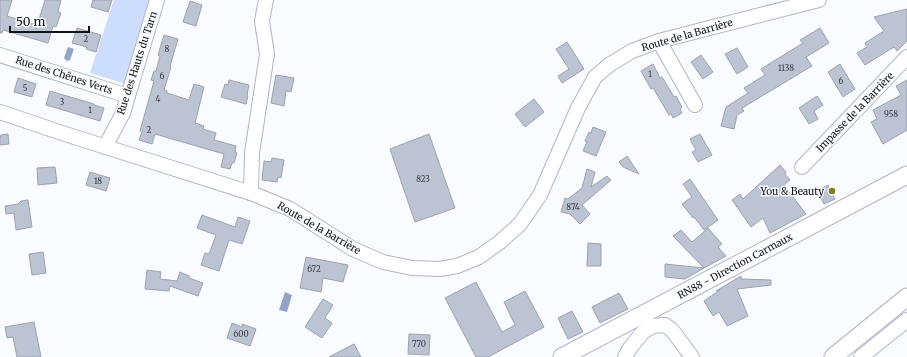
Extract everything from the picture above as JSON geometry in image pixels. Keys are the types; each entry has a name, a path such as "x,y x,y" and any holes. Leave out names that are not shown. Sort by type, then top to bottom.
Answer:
{"main road":[{"name":"RN88 - Direction Carmaux","path":"562,357 907,175"},
{"path":"834,357 907,297"}],"street":[{"name":"Rue des Hauts du Tarn","path":"105,147 123,113 157,0"},
{"path":"251,193 252,154 267,54 262,21 266,0"},
{"name":"Route de la Barrière","path":"0,112 251,193 290,209 353,249 383,262 412,268 440,269 457,266 480,257 520,224 540,195 578,108 595,78 609,65 632,51 659,41 819,0"},
{"path":"659,41 695,105"},
{"name":"Rue des Chênes Verts","path":"0,55 128,96"},
{"name":"Impasse de la Barrière","path":"802,166 907,57"},
{"path":"861,357 907,320"},
{"path":"625,357 630,348 643,332 653,326 665,325 672,330 692,357"}],"shaded area":[{"path":"114,0 153,0 127,84 90,73"},
{"path":"68,47 74,49 70,60 67,61 64,58"},
{"path":"285,292 292,295 287,312 279,310"}],"building":[{"path":"0,0 12,0 7,16 33,24 36,29 45,0 61,0 58,12 61,13 56,27 53,26 48,43 3,30 2,33 0,33"},
{"path":"93,0 112,0 108,12 91,7"},
{"path":"190,1 202,5 196,26 183,22"},
{"path":"907,9 907,41 897,51 894,47 865,65 857,53 867,47 865,43 884,31 874,17"},
{"path":"77,28 101,35 96,52 86,49 87,47 72,43"},
{"path":"820,28 829,43 806,57 812,66 742,108 744,111 737,115 734,129 721,126 726,107 748,93 744,88 765,75 761,69 803,43 800,40"},
{"path":"164,35 178,39 164,90 167,91 167,93 189,100 194,84 204,87 195,123 204,126 203,129 216,133 214,140 236,146 235,152 237,153 234,163 232,163 230,169 221,167 224,154 155,134 152,144 139,140 142,132 140,131 154,81 151,80 154,71 156,71 160,56 158,55"},
{"path":"567,42 584,69 562,83 558,76 569,69 556,49"},
{"path":"737,48 748,67 737,74 725,54"},
{"path":"701,55 713,72 703,79 691,62"},
{"path":"653,64 660,78 662,77 682,107 680,109 682,113 673,118 671,114 669,115 653,88 651,89 641,71"},
{"path":"840,64 855,89 843,97 828,72"},
{"path":"276,75 294,78 291,92 286,91 284,106 271,103"},
{"path":"18,78 36,84 32,97 14,92"},
{"path":"229,80 249,85 246,104 221,97 225,84 228,85"},
{"path":"907,80 907,130 883,144 871,122 877,119 873,110 901,95 896,86"},
{"path":"50,91 104,108 100,121 46,105"},
{"path":"817,96 823,105 814,111 818,119 809,124 799,108"},
{"path":"534,99 544,112 525,127 515,114"},
{"path":"593,127 606,132 596,156 583,151 587,142 585,141 589,132 591,133"},
{"path":"8,134 9,144 0,145 1,135"},
{"path":"429,134 455,208 415,222 390,149"},
{"path":"700,134 712,155 698,162 692,152 696,150 690,139"},
{"path":"627,156 639,174 623,167 619,162"},
{"path":"272,158 284,160 281,178 278,177 277,182 262,180 264,161 271,162"},
{"path":"780,165 790,180 784,185 806,214 770,233 763,218 751,227 732,200 740,194 743,199"},
{"path":"55,167 57,183 38,185 37,168"},
{"path":"587,169 595,172 591,187 607,176 611,180 582,205 590,214 580,224 570,214 561,212 565,198 568,199 582,188"},
{"path":"90,172 110,178 106,191 86,185"},
{"path":"690,179 718,220 704,230 682,204 692,197 683,184"},
{"path":"828,185 835,199 824,204 817,191"},
{"path":"28,200 32,227 16,230 14,213 6,214 5,206 18,204 21,201"},
{"path":"202,215 235,227 238,217 250,221 242,244 229,240 219,271 201,265 205,253 209,254 216,235 197,228"},
{"path":"708,228 722,244 718,247 726,256 704,268 673,236 681,230 692,242"},
{"path":"588,243 601,244 601,266 587,266"},
{"path":"43,252 46,273 32,275 29,254"},
{"path":"306,257 348,265 343,282 323,278 321,292 300,288"},
{"path":"665,264 704,268 685,279 665,277"},
{"path":"147,270 161,272 160,279 177,281 180,272 189,276 189,278 203,283 198,296 170,286 169,291 145,289"},
{"path":"741,276 741,279 771,280 771,285 737,289 748,316 727,326 719,312 713,316 704,301 720,290 716,291"},
{"path":"476,282 502,332 515,325 504,302 525,291 544,327 488,357 476,357 445,298"},
{"path":"619,293 628,309 600,323 592,307"},
{"path":"323,299 333,305 325,318 332,323 322,338 305,327"},
{"path":"572,311 583,332 568,339 558,318"},
{"path":"34,322 41,357 17,357 13,337 7,338 5,327"},
{"path":"232,323 242,327 242,324 256,329 250,346 227,338"},
{"path":"409,334 430,335 429,355 408,354"},
{"path":"354,344 361,357 329,357"}],"place":[{"name":"You & Beauty","path":"832,191"}]}
